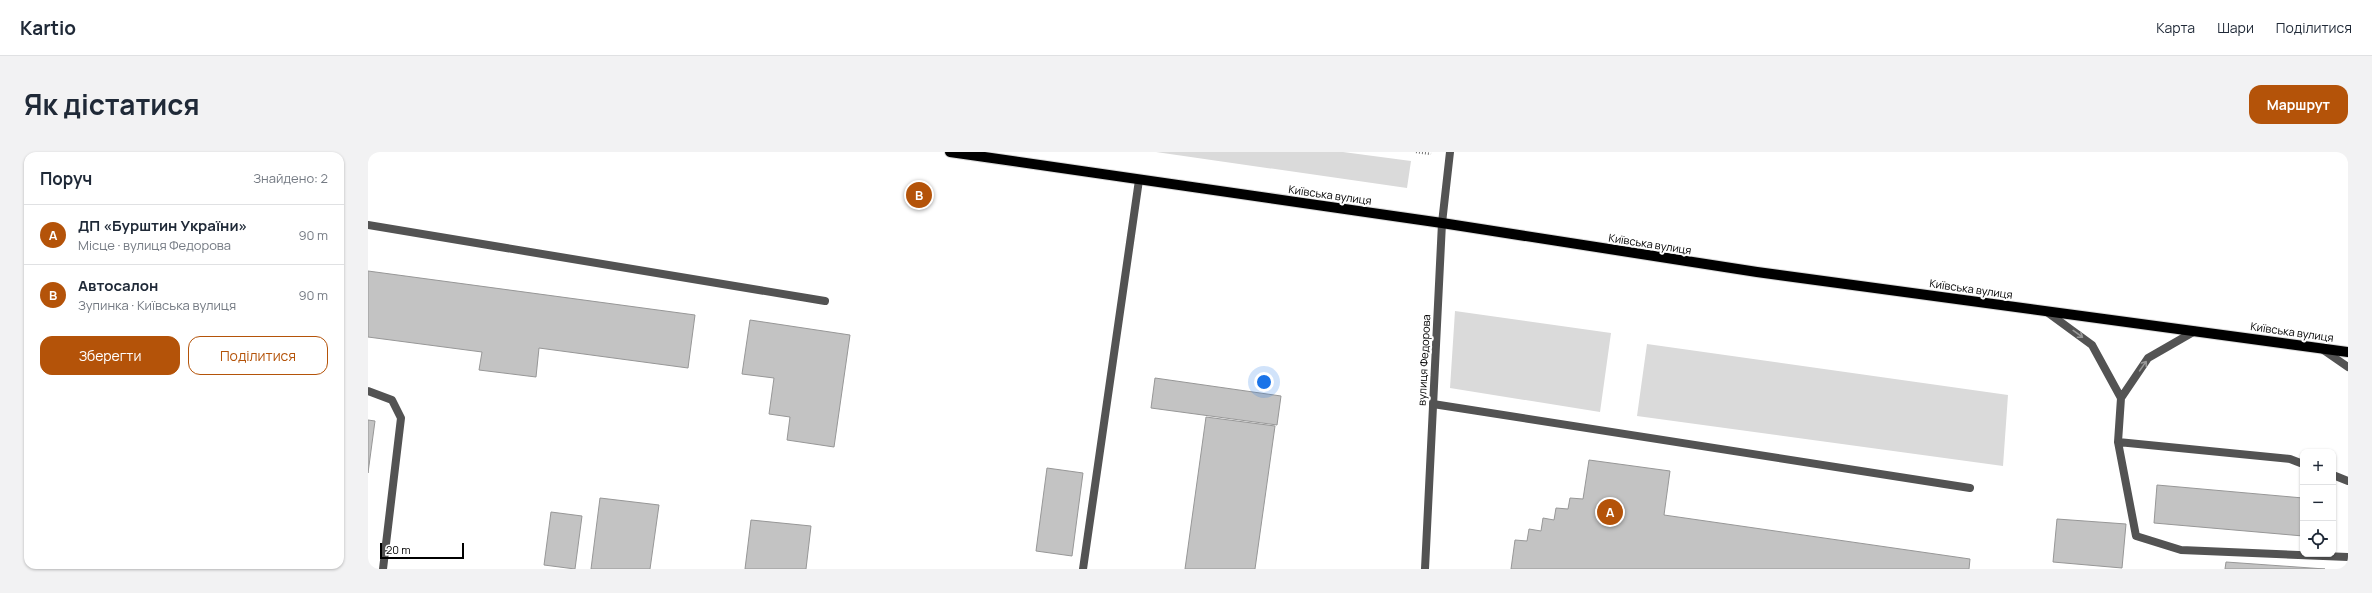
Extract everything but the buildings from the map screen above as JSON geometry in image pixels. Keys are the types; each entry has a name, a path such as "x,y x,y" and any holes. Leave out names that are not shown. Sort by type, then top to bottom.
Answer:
{"main road":[{"name":"Київська вулиця","path":"950,152 1442,223 1757,272 2348,352"}],"street":[{"name":"вулиця Федорова","path":"1425,569 1442,223 1450,152"},
{"path":"1083,569 1139,180"},
{"path":"368,225 825,301"},
{"path":"2046,311 2092,345 2121,398"},
{"path":"2195,331 2148,358 2121,398 2118,442 2136,536 2181,550 2348,557"},
{"path":"2320,348 2348,367"},
{"path":"368,391 392,400 402,418 383,569"},
{"path":"1433,404 1970,488"},
{"path":"2118,442 2290,459 2300,463"},
{"path":"2336,476 2348,481"}],"shaded area":[{"path":"1156,152 1343,152 1411,161 1407,188"},
{"path":"1455,311 1611,333 1600,412 1450,388"},
{"path":"1647,344 2008,395 2003,466 1637,416"}],"place":[{"name":"Автосалон","path":"919,195"},
{"name":"ДП «Бурштин України»","path":"1610,512"}]}
